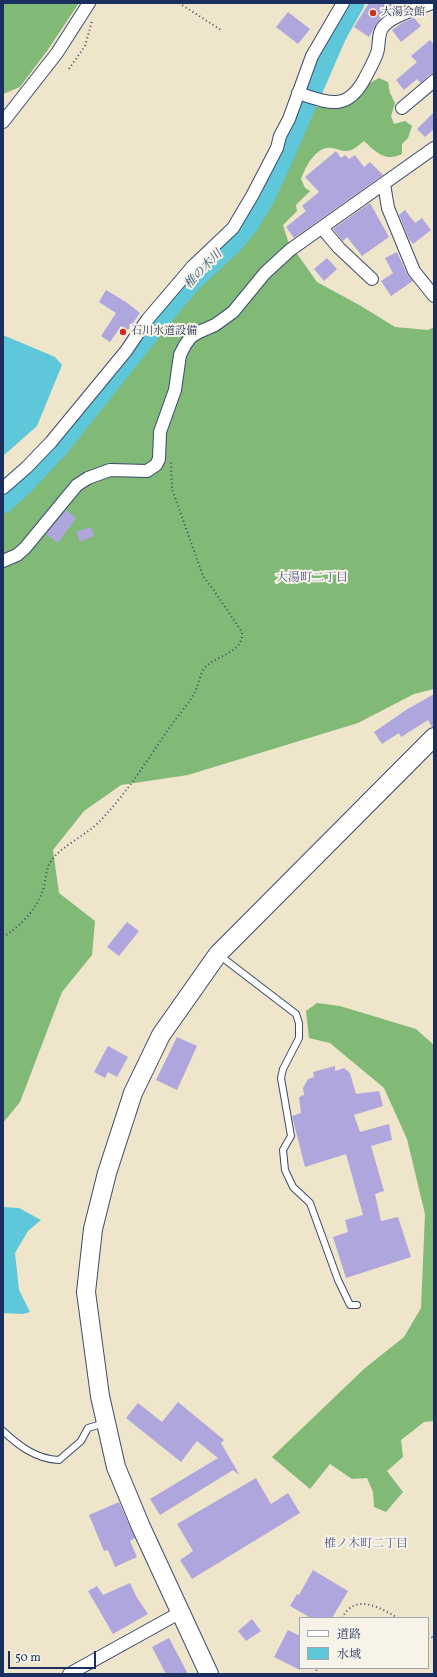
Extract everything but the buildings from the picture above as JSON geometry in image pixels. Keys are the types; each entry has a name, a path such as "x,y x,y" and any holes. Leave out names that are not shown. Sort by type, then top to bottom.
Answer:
{"street":[{"path":"3,122 57,53 89,3"},
{"path":"3,488 27,468 51,442 126,351 147,320 167,296 193,266 233,228 252,196 277,148 280,136 289,119 312,56 343,3"},
{"path":"298,93 328,103 338,103 347,100 360,87 371,66 377,53 380,31 382,27 395,19 432,3"},
{"path":"402,108 434,81"},
{"path":"3,561 17,555 25,548 77,485 88,478 110,470 122,469 139,471 152,469 159,459 160,432 175,390 180,355 185,345 195,334 215,325 233,312 265,273 290,250 434,148"},
{"path":"384,184 388,208 414,271 434,296"},
{"path":"322,228 339,248 372,280"},
{"path":"209,1674 141,1527 116,1468 105,1422 89,1321 86,1292 93,1229 107,1173 133,1093 160,1035 218,954 434,737"},
{"path":"69,1674 181,1612"}],"lane":[{"path":"218,954 296,1014 299,1023 299,1038 283,1069 281,1078 291,1136 283,1150 285,1170 293,1187 310,1203 338,1280 350,1305 358,1305"},
{"path":"3,1431 32,1454 50,1460 59,1460 80,1440 88,1428 105,1422"}],"path":[{"path":"179,3 221,30"},
{"path":"69,69 85,46 92,18"},
{"path":"3,938 13,931 37,903 42,893 48,866 51,860 57,854 93,829 125,793 195,693 202,671 209,664 231,652 239,645 242,638 242,632 203,576 172,489 171,457 169,450 159,443"},
{"path":"343,1617 351,1607 360,1603 370,1605 396,1617"}],"green space":[{"path":"3,3 79,3 47,51 20,87 3,94"},
{"path":"379,78 388,82 390,93 395,103 391,116 394,124 405,121 412,126 408,138 402,144 402,154 386,157 377,152 364,141 354,149 348,151 332,148 321,150 312,158 301,179 305,188 310,191 296,205 297,211 283,225 288,241 317,282 395,327 428,330 434,327 434,689 414,694 358,723 188,775 121,785 84,811 53,850 59,893 95,921 92,955 62,992 20,1102 3,1123 3,507 72,439 135,363 170,315 214,268 249,227 314,107 326,107"},
{"path":"317,1003 340,1006 416,1029 434,1045 434,1421 424,1422 401,1440 403,1457 387,1471 403,1492 386,1512 374,1507 373,1492 367,1478 352,1479 330,1464 310,1489 272,1457 365,1368 404,1337 421,1308 425,1214 407,1139 384,1088 330,1043 309,1038 306,1011"}],"water":[{"path":"3,335 55,357 62,365 37,426 3,456"},
{"path":"3,1207 19,1208 41,1220 28,1231 15,1253 19,1290 30,1312 23,1314 3,1313"}],"waterway":[{"name":"椎の木川","path":"3,503 23,485 61,444 173,303 194,279 232,244 248,225 264,198 336,35 354,3"}],"place":[{"name":"大湯会館","path":"373,13"},
{"name":"石川水道設備","path":"123,332"}],"district":[{"name":"大湯町二丁目","path":"312,579"},
{"name":"椎ノ木町二丁目","path":"366,1545"}]}
